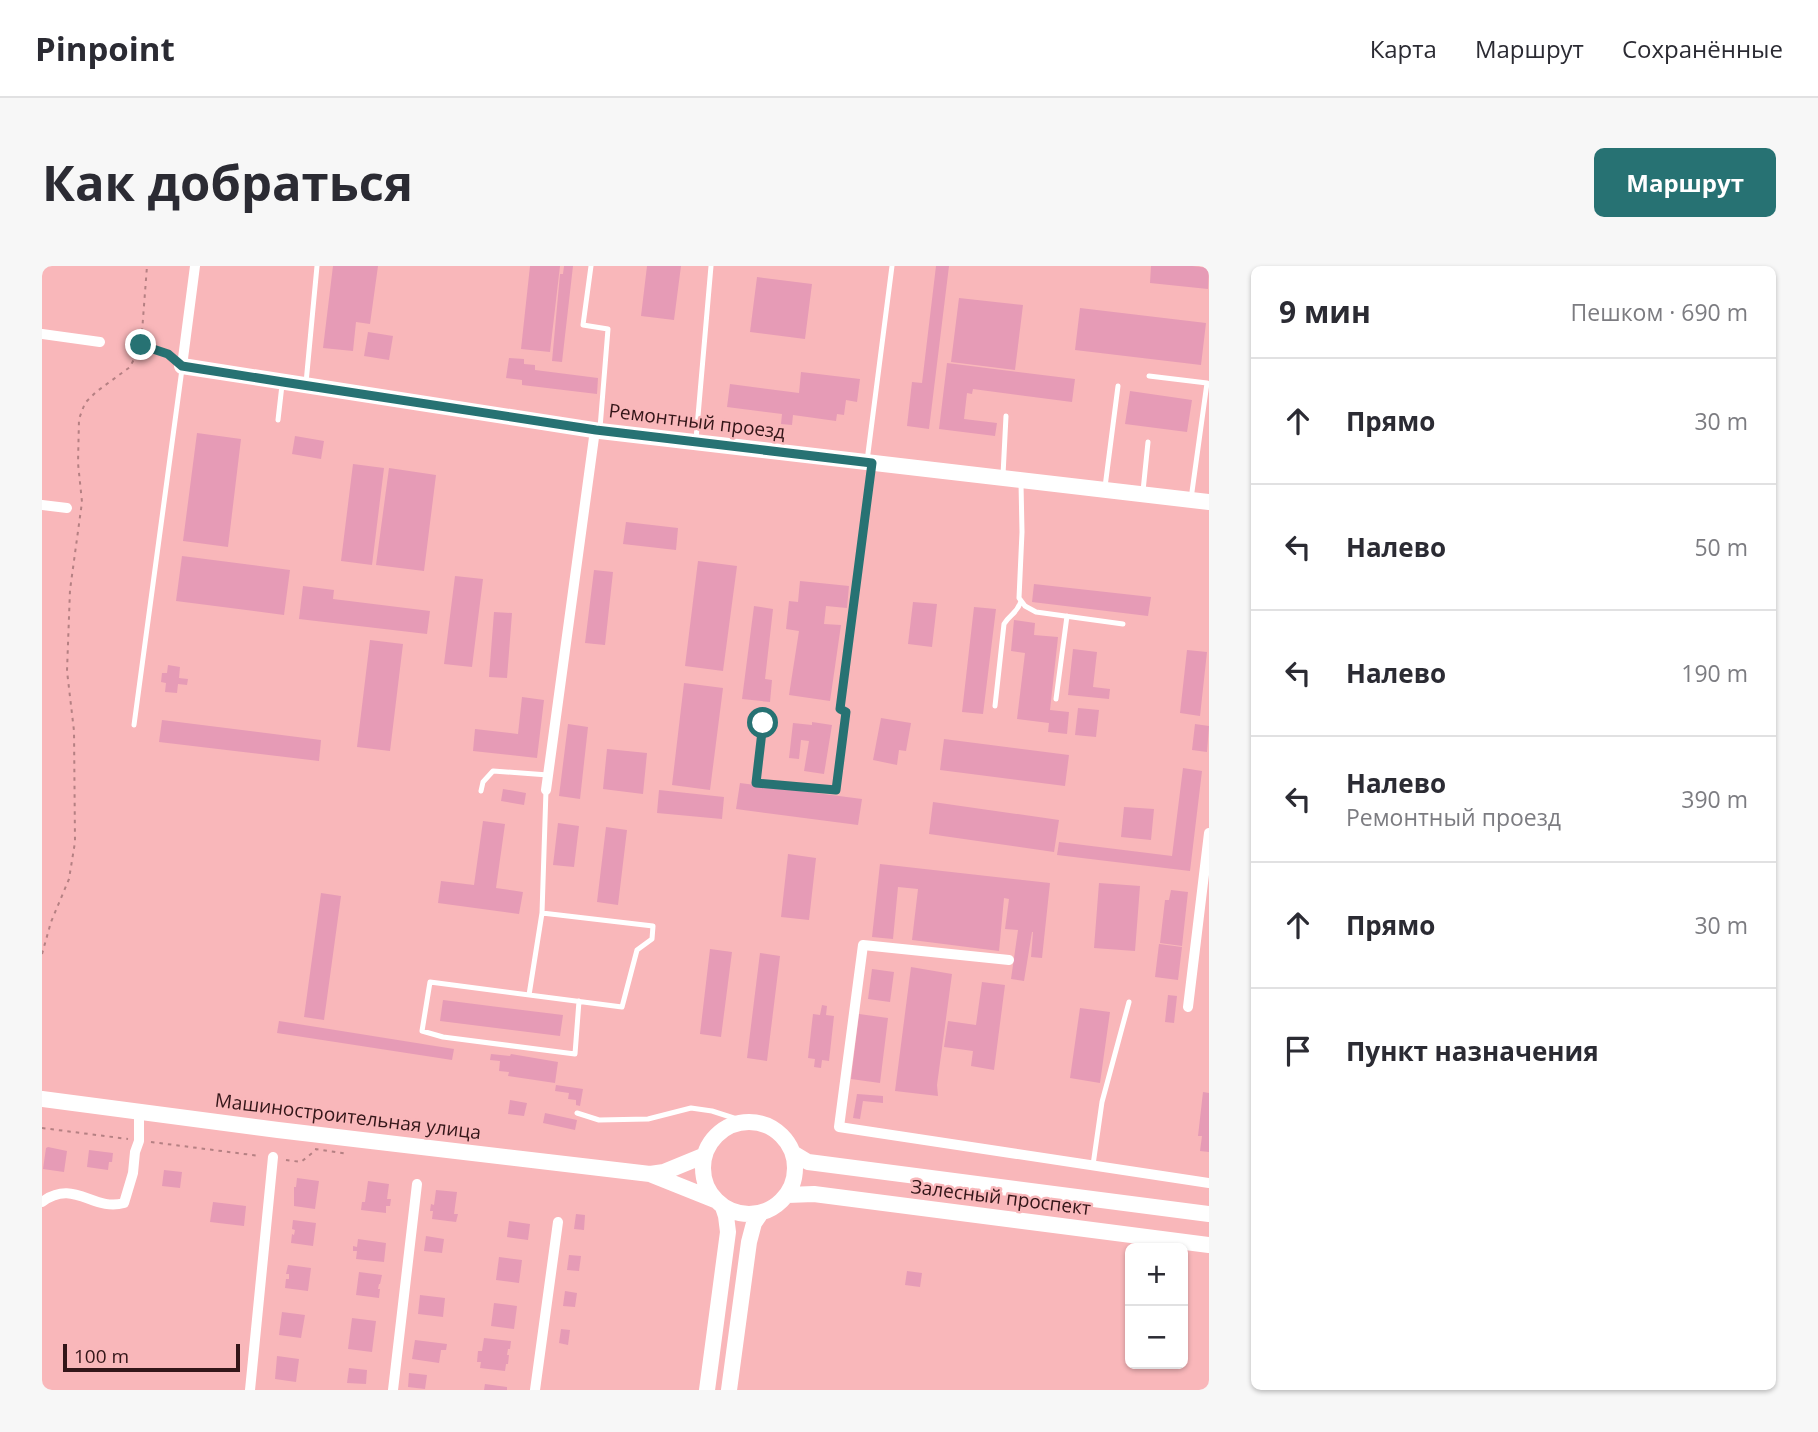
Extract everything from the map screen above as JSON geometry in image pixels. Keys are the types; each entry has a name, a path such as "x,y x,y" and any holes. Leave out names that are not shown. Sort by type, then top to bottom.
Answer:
{"street":[{"path":"182,366 195,266"},
{"path":"42,334 100,342"},
{"name":"Ремонтный проезд","path":"182,366 598,431 1209,502"},
{"path":"546,790 598,431"},
{"path":"42,505 67,508"},
{"path":"1188,1006 1209,834"},
{"path":"1009,960 863,945 839,1127 1209,1183"},
{"name":"Машиностроительная улица","path":"42,1099 650,1174 664,1172 703,1156"},
{"path":"42,1202 53,1194 71,1193 101,1203 124,1203 139,1141 139,1112"},
{"path":"707,1390 728,1232 726,1216 704,1181 703,1156 709,1143 730,1125 743,1121 759,1122 774,1128 786,1139 793,1153 793,1182 787,1195 771,1209 761,1213 735,1213 719,1203"},
{"name":"Залесный проспект","path":"793,1153 808,1162 1209,1214"},
{"path":"250,1390 273,1157"},
{"name":"Машиностроительная улица","path":"650,1174 719,1203"},
{"path":"393,1390 417,1184"},
{"name":"Залесный проспект","path":"787,1195 814,1194 1209,1245"},
{"path":"729,1390 748,1242 754,1223 761,1213"},
{"path":"535,1390 558,1222"}],"lane":[{"path":"306,386 317,266"},
{"path":"591,266 583,325 608,329 598,431"},
{"path":"695,442 711,266"},
{"path":"763,723 756,783 836,790 846,712 840,709 892,267 884,266"},
{"path":"134,725 182,366"},
{"path":"1149,376 1207,383 1191,500"},
{"path":"278,420 283,382"},
{"path":"1104,490 1118,386"},
{"path":"1003,478 1006,416"},
{"path":"1143,494 1148,442"},
{"path":"1021,480 1021,601 1036,612 1123,624"},
{"path":"995,706 1004,624 1018,609 1021,601"},
{"path":"1056,699 1067,616"},
{"path":"481,791 483,782 493,771 548,775"},
{"path":"529,995 542,913 546,790"},
{"path":"542,913 653,926 652,939 637,950 622,1007 579,1001 430,982 422,1031 443,1037 575,1054 579,1001"},
{"path":"1093,1165 1102,1101 1129,1002"},
{"path":"577,1113 599,1119 648,1119 691,1108 712,1111 743,1121"}],"path":[{"path":"42,954 51,922 69,879 75,842 74,731 68,671 70,590 82,502 78,463 79,419 85,403 130,367 141,345 147,266"},
{"path":"141,345 168,354 182,366"},
{"path":"42,1128 301,1162 316,1150"}],"building":[{"path":"333,266 378,266 370,324 356,322 353,351 323,348"},
{"path":"530,266 560,266 550,352 521,349"},
{"path":"564,266 573,266 562,362 552,361 560,274 563,274"},
{"path":"647,266 681,266 674,320 641,316"},
{"path":"936,266 949,266 929,429 907,426 912,382 922,383"},
{"path":"1151,266 1209,268 1208,289 1150,283"},
{"path":"757,277 812,284 805,339 750,332"},
{"path":"959,298 1023,305 1015,370 951,362"},
{"path":"1080,308 1206,323 1201,365 1075,350"},
{"path":"368,332 393,336 389,360 364,356"},
{"path":"509,358 524,359 524,364 535,365 535,370 598,378 597,394 522,385 522,380 506,378"},
{"path":"947,363 1075,379 1072,402 973,389 972,394 967,393 964,419 997,423 995,436 939,429"},
{"path":"801,372 860,379 857,402 846,400 844,415 837,414 836,421 793,415 792,425 781,424 782,414 727,407 730,384 799,393"},
{"path":"1130,391 1192,400 1187,432 1125,424"},
{"path":"197,433 241,439 228,547 183,541"},
{"path":"295,436 324,441 321,459 292,454"},
{"path":"353,464 384,468 372,565 341,561"},
{"path":"389,468 436,475 424,571 376,565"},
{"path":"626,522 678,528 676,550 623,544"},
{"path":"182,556 290,570 284,615 176,601"},
{"path":"698,561 737,566 723,671 685,666"},
{"path":"594,570 613,572 605,645 585,643"},
{"path":"455,576 483,579 472,667 444,664"},
{"path":"800,581 849,586 847,608 826,606 824,624 841,625 830,701 789,695 799,631 786,629 789,601 798,602"},
{"path":"1034,584 1151,597 1148,616 1032,602"},
{"path":"303,586 334,590 333,599 430,611 427,634 299,619"},
{"path":"913,602 937,604 932,647 908,644"},
{"path":"754,606 773,609 765,679 772,680 770,702 742,699"},
{"path":"974,607 996,609 983,714 962,712"},
{"path":"494,612 512,613 507,678 489,677"},
{"path":"1014,620 1035,623 1034,635 1058,637 1050,710 1069,712 1067,734 1048,732 1049,723 1017,719 1025,653 1011,651"},
{"path":"370,640 403,644 390,751 357,747"},
{"path":"1073,649 1097,652 1093,687 1110,689 1109,699 1068,695"},
{"path":"1187,650 1207,652 1200,716 1180,713"},
{"path":"168,665 180,667 179,678 188,679 187,685 178,684 177,693 165,692 166,683 161,682 162,673 167,673"},
{"path":"684,683 723,688 710,790 672,785"},
{"path":"522,697 544,700 537,758 473,751 475,729 518,734"},
{"path":"1078,708 1099,710 1096,737 1075,735"},
{"path":"881,718 911,723 906,751 899,750 897,765 873,760"},
{"path":"162,720 321,740 319,761 159,742"},
{"path":"812,722 832,725 824,774 804,771 809,741 801,740 799,759 789,758 793,723 812,725"},
{"path":"568,724 588,727 580,799 559,796"},
{"path":"1195,724 1209,726 1207,752 1192,750"},
{"path":"944,739 1069,755 1065,786 940,770"},
{"path":"607,749 647,753 643,794 603,789"},
{"path":"1183,768 1202,771 1190,871 1057,855 1059,842 1172,856"},
{"path":"740,783 862,799 858,825 736,809"},
{"path":"503,789 526,793 524,805 501,801"},
{"path":"659,790 724,797 722,819 657,813"},
{"path":"933,802 1059,820 1054,852 929,834"},
{"path":"1124,807 1154,809 1151,840 1121,837"},
{"path":"483,821 505,824 496,888 523,892 519,914 438,903 441,881 474,885"},
{"path":"558,823 579,826 574,867 553,865"},
{"path":"606,827 627,830 618,905 597,902"},
{"path":"788,854 816,858 809,920 781,917"},
{"path":"880,864 1050,883 1042,958 1031,957 1032,932 1024,981 1011,979 1018,930 1005,929 1009,899 1004,898 999,951 912,940 918,889 898,887 893,939 872,937"},
{"path":"1099,883 1140,886 1135,951 1094,948"},
{"path":"1171,890 1188,892 1182,946 1160,943 1165,900 1169,900"},
{"path":"321,893 341,896 324,1020 304,1017"},
{"path":"1159,944 1182,947 1178,980 1155,977"},
{"path":"710,949 732,952 721,1037 700,1034"},
{"path":"760,953 780,956 767,1061 747,1058"},
{"path":"911,967 952,974 937,1085 938,1096 895,1091"},
{"path":"872,969 894,972 890,1002 868,999"},
{"path":"982,982 1005,985 994,1070 971,1066 973,1051 944,1047 948,1021 976,1025"},
{"path":"1168,995 1177,996 1174,1023 1165,1022"},
{"path":"443,1000 563,1015 560,1036 440,1021"},
{"path":"822,1005 827,1006 826,1015 834,1016 829,1061 822,1060 821,1068 814,1067 815,1059 808,1058 813,1014 820,1015"},
{"path":"1080,1008 1110,1012 1100,1083 1070,1078"},
{"path":"859,1014 888,1018 880,1083 851,1079"},
{"path":"279,1021 454,1049 452,1060 277,1033"},
{"path":"491,1054 511,1054 558,1062 555,1083 508,1076 509,1072 499,1071 500,1061 490,1060"},
{"path":"556,1085 583,1089 580,1106 576,1105 576,1100 568,1099 569,1093 555,1091"},
{"path":"1203,1092 1209,1093 1209,1152 1200,1151 1202,1136 1198,1136"},
{"path":"857,1094 883,1096 883,1103 863,1101 860,1119 853,1118"},
{"path":"510,1100 527,1103 524,1116 508,1114"},
{"path":"545,1113 577,1120 575,1130 543,1123"},
{"path":"48,1147 67,1151 64,1172 43,1169"},
{"path":"89,1150 113,1153 108,1170 87,1167"},
{"path":"164,1170 182,1172 180,1188 162,1186"},
{"path":"297,1178 319,1181 315,1209 294,1206"},
{"path":"368,1181 389,1184 387,1199 391,1199 390,1206 386,1206 386,1213 361,1210"},
{"path":"436,1190 457,1192 454,1214 458,1214 456,1222 432,1219 433,1211 430,1211 431,1204 434,1205"},
{"path":"213,1202 246,1206 244,1226 210,1222"},
{"path":"576,1214 585,1215 584,1230 574,1229"},
{"path":"293,1220 316,1223 313,1246 291,1243 295,1230 292,1229"},
{"path":"509,1221 530,1224 528,1240 507,1237"},
{"path":"426,1236 444,1239 442,1253 424,1251"},
{"path":"358,1239 386,1243 384,1262 356,1259 357,1251 353,1251 353,1246 357,1247"},
{"path":"569,1255 581,1256 579,1271 567,1270"},
{"path":"499,1257 522,1260 519,1283 496,1280"},
{"path":"288,1265 311,1268 308,1291 285,1288 286,1279 289,1279 289,1274 286,1274"},
{"path":"907,1271 922,1273 920,1287 905,1285"},
{"path":"359,1272 382,1275 378,1289 379,1298 356,1295"},
{"path":"565,1291 577,1293 575,1307 563,1306"},
{"path":"420,1295 445,1298 443,1317 418,1314"},
{"path":"494,1303 517,1306 514,1329 491,1326"},
{"path":"282,1312 305,1315 301,1338 279,1335"},
{"path":"352,1318 376,1321 372,1352 348,1349"},
{"path":"561,1329 570,1330 568,1345 559,1343"},
{"path":"484,1338 511,1341 505,1371 480,1368 481,1362 477,1362 478,1351 482,1351"},
{"path":"415,1340 447,1344 446,1350 441,1350 439,1363 412,1359"},
{"path":"277,1356 299,1359 296,1382 275,1379"},
{"path":"349,1368 367,1370 366,1384 347,1383"},
{"path":"409,1373 427,1375 425,1389 408,1387"},
{"path":"485,1384 507,1387 507,1390 484,1390"}],"route":[{"path":"141,345 168,354 182,366 596,430 872,463 840,709 846,712 836,790 756,783 763,723"}]}
